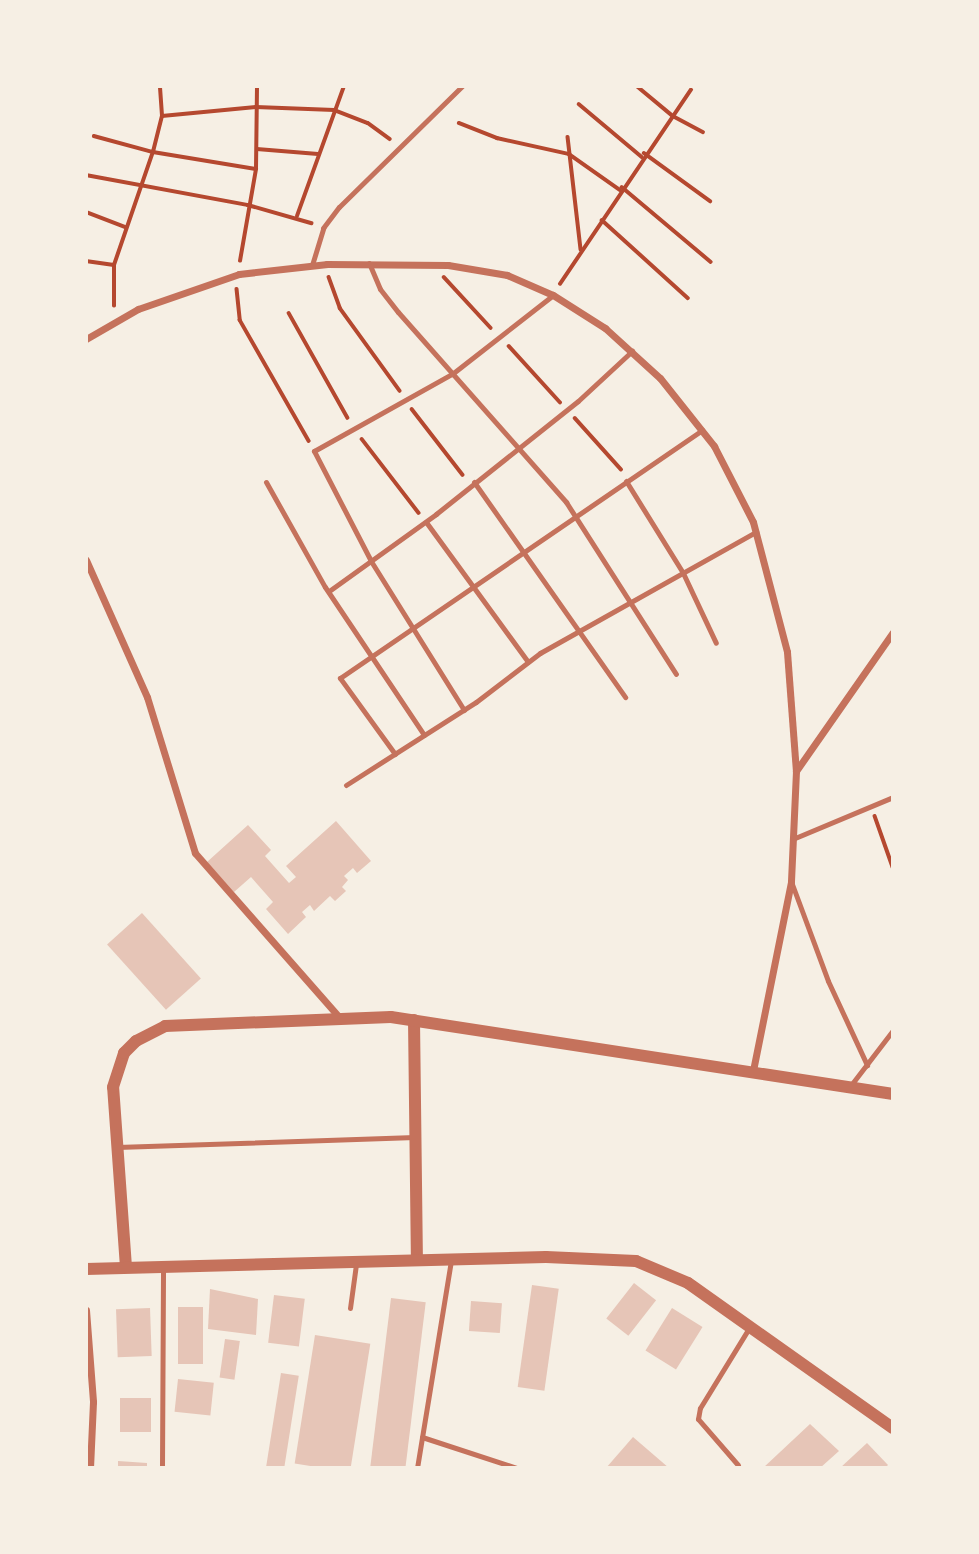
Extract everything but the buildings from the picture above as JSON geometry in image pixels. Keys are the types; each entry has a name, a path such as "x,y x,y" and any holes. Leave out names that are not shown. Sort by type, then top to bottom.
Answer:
{"street":[{"path":"86,340 170,296 239,274 327,264 434,264 495,272 553,295 632,351 702,430 734,483 756,532 787,652 796,771 791,882 753,1071"},
{"path":"86,560 147,697 195,853 339,1017"},
{"path":"796,771 893,632"},
{"path":"126,1267 115,1147 117,1068 124,1053 150,1032 182,1025 339,1017 414,1020 893,1094"},
{"path":"414,1020 417,1259"},
{"path":"86,1269 451,1258 592,1257 636,1261 688,1283 893,1428"},
{"path":"86,1310 93,1402 90,1468"}],"lane":[{"path":"312,265 323,228 400,146 462,86"},
{"path":"369,263 380,289 575,516 676,674"},
{"path":"464,710 371,561 314,451 452,374 553,295"},
{"path":"329,591 426,522 567,410 632,351"},
{"path":"396,754 340,678 702,430"},
{"path":"626,481 683,573 716,643"},
{"path":"266,482 329,591 424,735"},
{"path":"472,484 524,551 576,632 625,697"},
{"path":"426,522 475,583 528,662"},
{"path":"346,785 464,710 528,662 576,632 756,532"},
{"path":"794,838 893,797"},
{"path":"791,882 828,981 867,1065"},
{"path":"849,1088 893,1030"},
{"path":"115,1147 415,1137"},
{"path":"417,1468 451,1258"},
{"path":"350,1308 356,1260"},
{"path":"162,1466 163,1266"},
{"path":"738,1465 698,1419 700,1408 751,1326"},
{"path":"422,1437 517,1468"}],"path":[{"path":"114,323 114,265 153,152 162,116 160,86"},
{"path":"257,86 256,170 248,205 236,300 240,320 314,451"},
{"path":"297,216 344,86"},
{"path":"637,86 673,116 703,132"},
{"path":"553,295 643,155 691,90"},
{"path":"579,104 643,155 710,201"},
{"path":"162,116 256,107 334,110 368,122 400,146"},
{"path":"459,123 497,138 569,154 621,188 710,262"},
{"path":"94,135 153,152 256,170"},
{"path":"568,136 581,251"},
{"path":"257,149 318,154"},
{"path":"86,175 248,205 297,216 323,228"},
{"path":"86,212 125,227"},
{"path":"602,220 688,298"},
{"path":"86,261 114,265"},
{"path":"327,264 340,308 367,339 406,402 472,484"},
{"path":"434,264 458,297 501,338 609,452 626,481"},
{"path":"871,807 893,867"}]}
